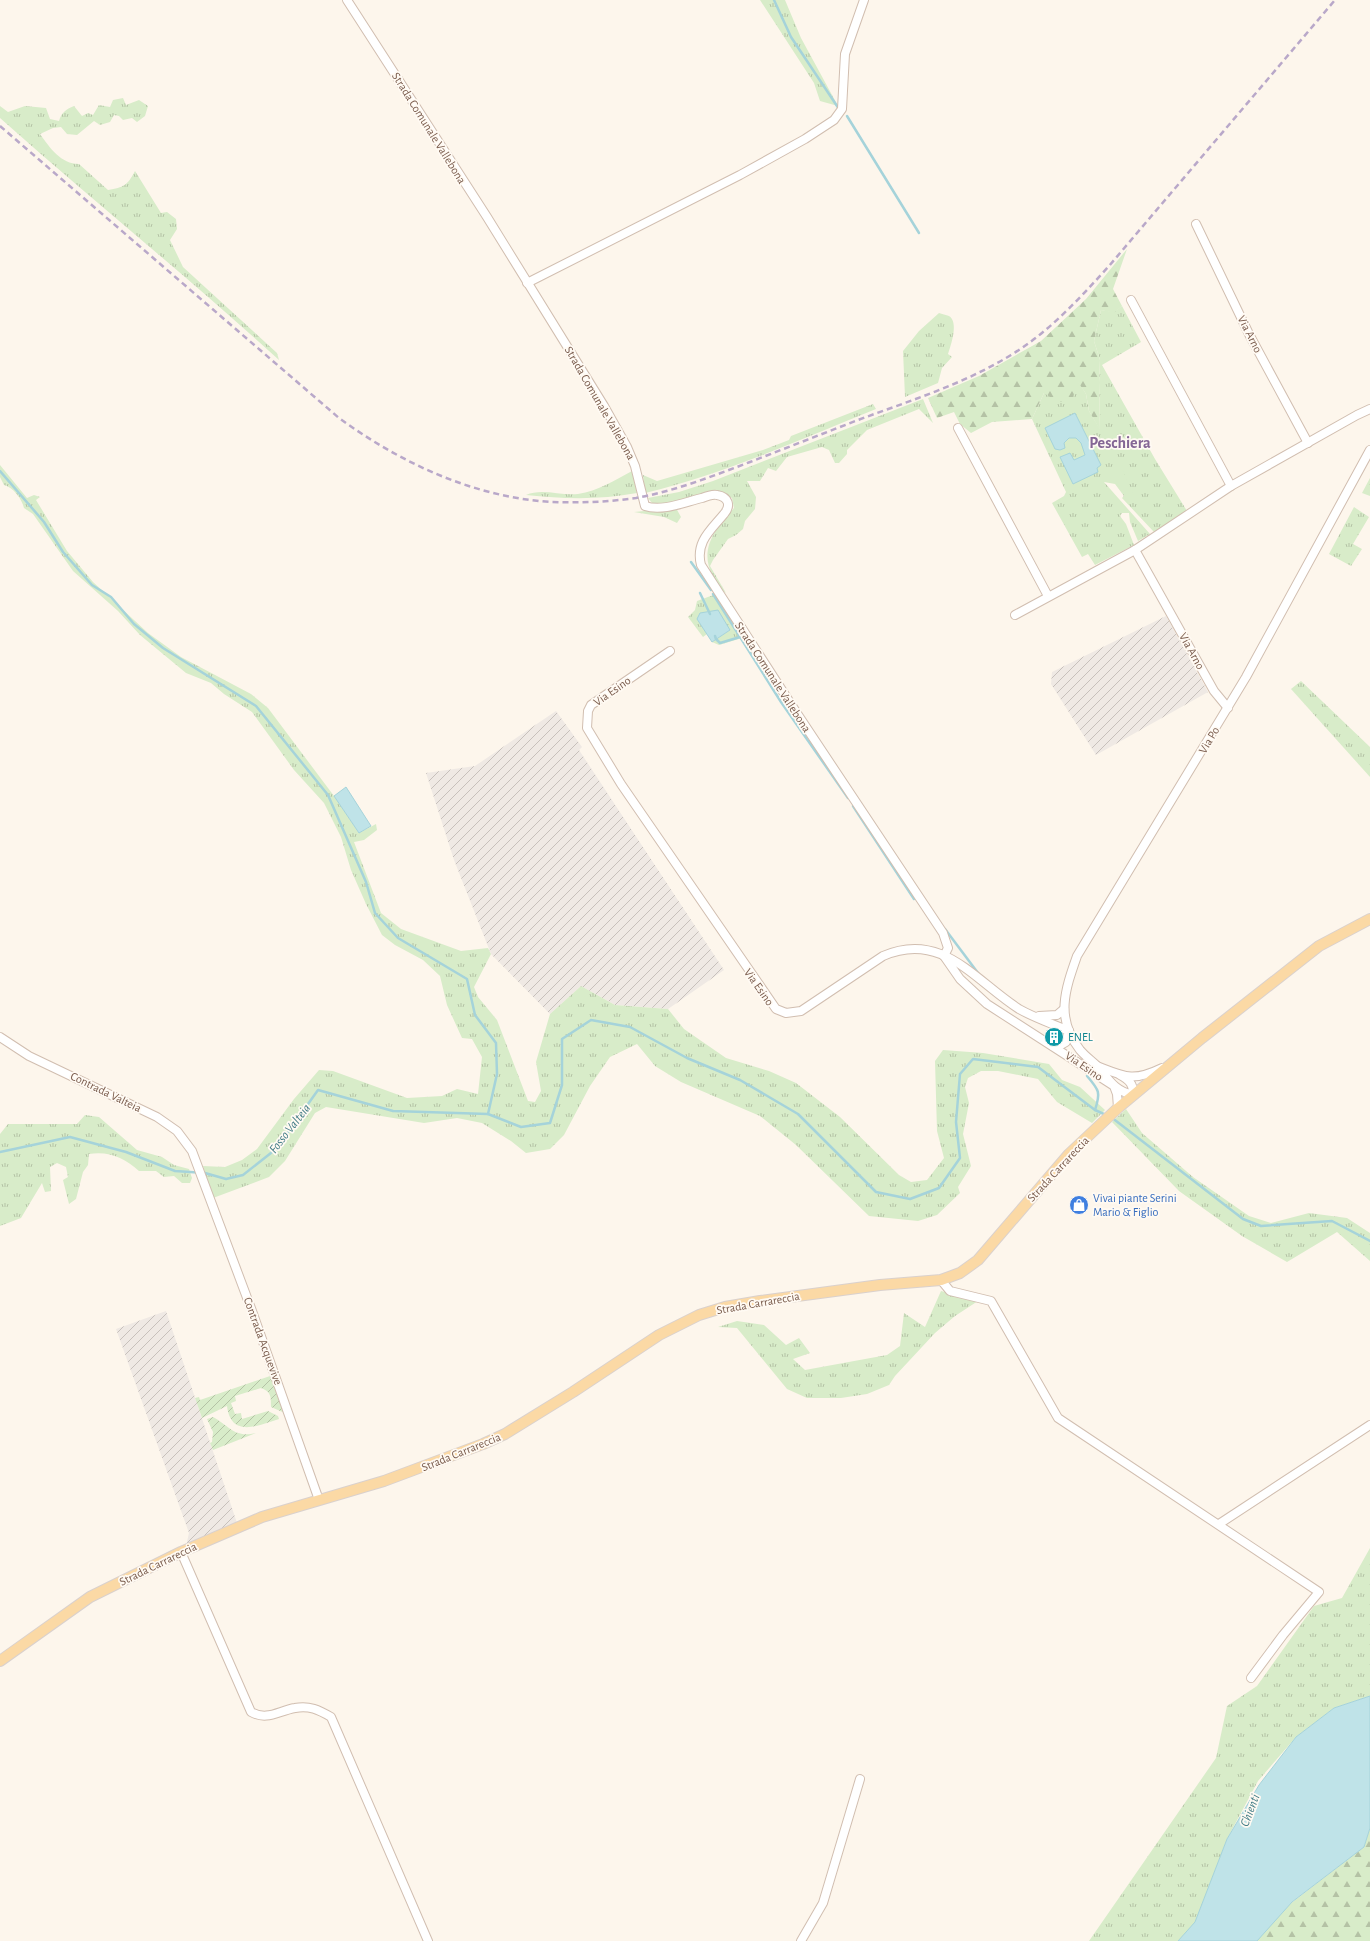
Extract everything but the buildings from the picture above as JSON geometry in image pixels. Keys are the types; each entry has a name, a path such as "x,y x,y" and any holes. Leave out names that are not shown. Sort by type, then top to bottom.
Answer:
{"main road":[{"name":"Strada Carrareccia","path":"0,1661 90,1597 181,1552 262,1517 384,1481 483,1444 505,1434 573,1392 659,1335 699,1315 725,1307 760,1301 880,1285 941,1280 960,1273 978,1260 1069,1154 1133,1095 1319,946 1370,919"}],"street":[{"name":"Strada Comunale Vallebona","path":"347,0 553,322 627,447 639,476 641,496 645,506 650,508 665,507 717,494 726,498 728,502 728,510 705,536 700,545 699,556 701,565 798,715 943,933 948,948 944,956"},
{"path":"527,283 740,175 805,139 834,120 842,110 845,54 864,0"},
{"name":"Via Arno","path":"1196,224 1249,334 1308,443"},
{"path":"1131,300 1231,486"},
{"path":"1015,615 1135,550 1231,486 1370,409"},
{"path":"958,428 1048,596"},
{"name":"Via Po","path":"1069,1032 1064,1009 1065,992 1077,956 1264,646 1370,450"},
{"name":"Via Arno","path":"1135,550 1214,691 1228,708"},
{"name":"Via Esino","path":"670,651 591,705 588,711 588,728 621,784 771,1005 780,1012 794,1013 801,1011 883,956 894,951 915,948 944,956 960,979 987,1004 1114,1086 1117,1109"},
{"path":"944,956 961,964 1001,997 1034,1016 1069,1032 1080,1050 1097,1066 1114,1086 1122,1092 1133,1095 1134,1090 1130,1081 1120,1075 1097,1066"},
{"path":"1034,1016 1052,1016 1064,1009"},
{"path":"1053,1046 1059,1046 1066,1042 1069,1032"},
{"name":"Contrada Valteia","path":"0,1037 29,1056 157,1117 177,1131 185,1140 204,1184"},
{"path":"1120,1075 1141,1077 1170,1064"},
{"name":"Contrada Acquevive","path":"204,1184 252,1311 319,1500"},
{"path":"941,1280 950,1291 991,1301 1058,1418 1320,1592 1283,1635 1251,1678"},
{"path":"1219,1524 1370,1426"},
{"path":"181,1552 251,1712 264,1717 295,1708 308,1707 319,1710 331,1716 428,1941"},
{"path":"801,1941 823,1903 860,1779"}],"shaded area":[{"path":"1166,616 1208,692 1096,755 1051,684 1052,672"},
{"path":"556,711 582,747 579,750 724,970 668,1009 615,1005 581,986 550,1014 491,954 454,860 426,773 475,766"},
{"path":"166,1311 237,1523 186,1546 189,1533 116,1329"}],"green space":[{"path":"760,0 785,0 801,38 838,106 820,101 814,83"},
{"path":"123,98 126,105 139,100 148,106 145,116 137,122 132,118 123,120 119,116 114,115 110,122 100,125 94,121 77,135 67,134 61,127 53,128 40,134 56,154 67,161 79,164 108,190 118,188 127,183 135,171 161,213 167,212 176,219 177,229 170,240 183,267 277,353 279,360 0,118 0,106 8,112 25,106 46,108 50,119 59,121 64,112 74,106 82,116 88,113 93,115 99,105 110,107 113,100"},
{"path":"1127,249 1113,289 1122,306 1114,313 1101,310 1094,341 1100,360 1100,430 1089,411 1086,394 1078,382 1071,402 1058,402 1044,393 1032,419 992,422 971,433 960,424 954,412 937,418 928,398 979,376 1041,341 1086,299"},
{"path":"1122,306 1141,342 1102,365 1155,459 1187,511 1154,532 1122,498 1124,496 1115,484 1104,482 1150,534 1138,541 1130,522 1129,513 1122,513 1120,516 1126,524 1134,545 1095,565 1088,554 1082,557 1052,503 1064,496 1066,492 1032,419 1044,393 1078,381 1086,394 1089,411 1100,429 1100,360 1094,341 1101,310 1114,312"},
{"path":"939,313 949,316 952,319 954,328 948,354 952,357 942,368 938,383 905,397 903,351 919,331"},
{"path":"923,399 933,423 919,409 867,430 847,450 847,454 839,463 835,463 829,450 822,447 787,457 776,471 768,468 760,481 747,481 756,497 755,509 745,521 743,529 728,539 710,566 726,593 715,581 709,566 707,557 708,548 715,531 734,508 732,498 718,491 663,504 652,503 648,498 679,492 713,481"},
{"path":"873,404 876,409 762,455 704,476 645,493 643,475 657,481 763,450 789,440 791,436"},
{"path":"0,465 27,498 34,495 40,497 36,500 67,551 93,582 148,633 181,657 251,694 268,708 334,796 359,833 376,824 377,830 364,840 354,842 381,913 401,929 461,951 488,948 491,954 474,987 478,997 497,1020 528,1101 535,1102 541,1091 536,1062 550,1014 581,986 615,1005 668,1009 684,1029 726,1058 769,1071 796,1083 840,1117 899,1175 911,1182 927,1180 944,1158 937,1131 935,1061 943,1050 983,1053 1049,1064 1062,1080 1080,1087 1105,1110 1092,1123 1057,1102 1038,1079 998,1071 981,1071 968,1078 965,1087 969,1103 963,1134 971,1166 958,1187 960,1193 937,1215 918,1221 869,1216 796,1145 760,1116 681,1082 655,1066 637,1044 610,1057 590,1086 564,1135 550,1149 526,1153 511,1141 482,1123 457,1118 424,1123 326,1107 315,1113 285,1161 269,1177 213,1198 203,1166 225,1167 242,1160 257,1149 294,1099 319,1070 333,1071 407,1098 442,1096 457,1089 478,1094 482,1057 472,1039 462,1038 447,1005 440,976 423,960 395,945 382,935 351,870 341,837 324,803 294,770 252,712 224,694 211,683 186,673 140,635 118,611 73,571 33,514 24,508 19,497 11,488 4,485 0,477"},
{"path":"1122,469 1134,495 1126,499 1113,473"},
{"path":"632,471 637,493 609,497 582,498 526,495 538,492 572,494 585,493 606,485"},
{"path":"1370,478 1370,496 1362,493"},
{"path":"1354,507 1369,517 1353,544 1362,549 1351,566 1329,554"},
{"path":"676,508 681,517 677,523 664,517 634,512"},
{"path":"716,594 742,638 719,645 712,642 730,630 697,619 707,634 703,637 688,617 695,610 697,601"},
{"path":"1301,681 1370,747 1370,777 1291,689"},
{"path":"1126,1109 1142,1133 1193,1177 1249,1216 1271,1223 1309,1213 1347,1218 1370,1233 1370,1261 1337,1232 1287,1262 1242,1236 1179,1191 1112,1122"},
{"path":"85,1115 99,1117 137,1150 162,1157 174,1165 189,1169 192,1178 190,1183 182,1183 174,1176 164,1177 156,1171 139,1171 128,1162 116,1156 97,1153 89,1154 88,1165 83,1172 76,1199 69,1204 63,1180 68,1177 66,1167 57,1163 50,1167 51,1191 45,1192 42,1183 21,1218 0,1226 0,1134 8,1124 77,1124"},
{"path":"941,1291 978,1301 955,1316 935,1333 895,1376 889,1385 867,1394 841,1398 807,1398 787,1389 737,1328 718,1327 737,1321 764,1325 786,1345 799,1338 810,1353 793,1359 805,1370 887,1355 900,1346 904,1313 925,1327"},
{"path":"273,1375 287,1414 271,1407 269,1393 261,1388 235,1396 236,1401 231,1403 235,1414 241,1413 242,1419 268,1411 278,1416 279,1419 255,1426 240,1426 234,1423 227,1406 202,1418 195,1398 199,1397 200,1400"},
{"path":"213,1417 237,1433 256,1433 213,1450 210,1443 212,1442 213,1432 207,1419"},
{"path":"1370,1548 1370,1696 1334,1708 1296,1737 1258,1781 1227,1839 1195,1923 1178,1941 1089,1941 1216,1758 1227,1706 1257,1686 1314,1606 1342,1598"},
{"path":"1370,1828 1370,1941 1256,1941 1290,1904 1364,1847"}],"water":[{"path":"1075,413 1101,465 1097,468 1098,472 1073,484 1060,457 1070,453 1074,460 1085,455 1081,443 1076,438 1069,438 1064,443 1065,448 1060,450 1055,449 1045,428"},
{"path":"718,610 730,630 712,642 697,619 700,613"},
{"path":"346,787 371,826 359,833 334,796"},
{"name":"Chienti","path":"1370,1696 1370,1828 1364,1847 1292,1902 1257,1941 1178,1941 1195,1922 1227,1839 1259,1785 1296,1737 1334,1708"}],"waterway":[{"path":"774,0 791,37 839,109"},
{"path":"847,116 919,233"},
{"path":"0,471 44,522 63,552 92,585 111,597 134,624 163,648 256,706 328,795 366,882 375,913 398,938 467,979 475,1015 496,1043 497,1074 488,1114 521,1127 550,1123 562,1085 562,1039 591,1020 630,1027 687,1058 740,1080 798,1114 876,1192 910,1199 939,1188 960,1158 956,1122 960,1074 973,1059 1038,1067 1095,1110 1106,1115"},
{"path":"691,562 711,590"},
{"path":"700,593 710,614"},
{"path":"713,594 781,702 848,798"},
{"path":"715,636 720,643 740,637"},
{"path":"853,806 914,899"},
{"path":"945,929 978,973"},
{"path":"1087,1076 1098,1092 1095,1110"},
{"name":"Fosso Valteia","path":"0,1152 70,1137 126,1152 175,1171 205,1173 226,1179 243,1175 276,1149 318,1090 393,1111 488,1114"},
{"path":"1111,1117 1243,1219 1261,1226 1332,1221 1370,1241"}],"railway":[{"path":"0,126 339,418 387,449 439,475 494,493 522,499 551,502 615,500 651,495 694,483 955,383 993,365 1025,346 1063,314 1109,266 1335,0"}],"place":[{"name":"ENEL","path":"1054,1037"},
{"name":"Vivai piante Serini Mario & Figlio","path":"1079,1205"}],"district":[{"name":"Peschiera","path":"1120,442"}]}
